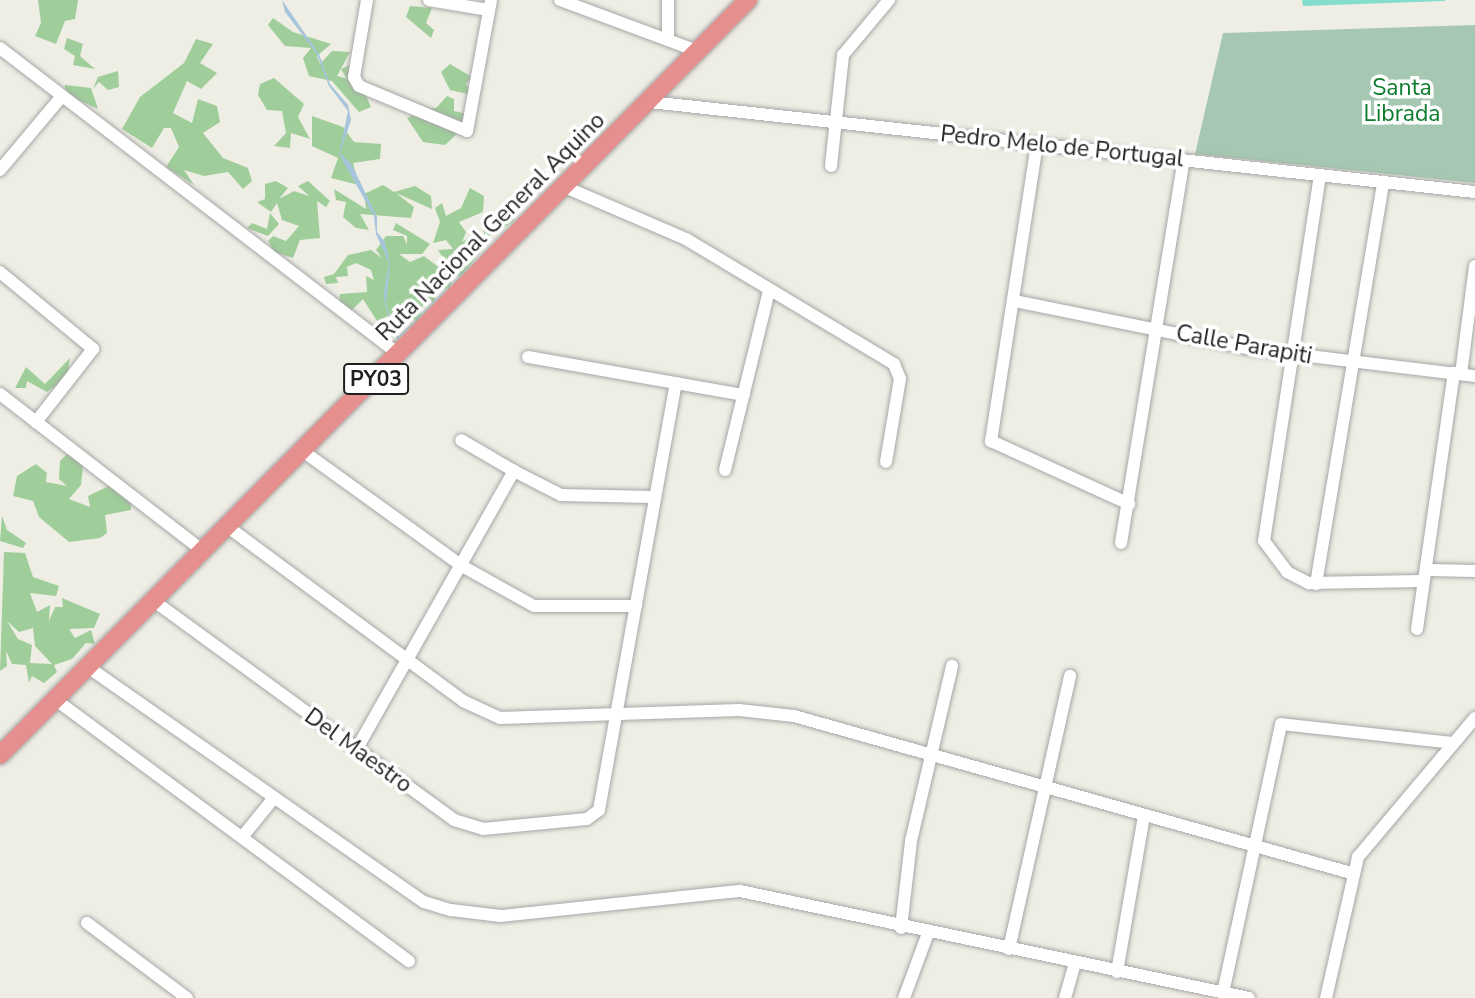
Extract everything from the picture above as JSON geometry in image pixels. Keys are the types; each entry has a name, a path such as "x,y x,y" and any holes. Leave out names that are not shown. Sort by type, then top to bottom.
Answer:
{"highway":[{"name":"Ruta Nacional General Aquino","path":"0,755 400,355 748,0"}],"street":[{"path":"367,0 355,77 359,86 467,131 489,5 429,0"},
{"path":"560,0 697,51"},
{"path":"668,0 668,40"},
{"path":"831,166 843,55 889,0"},
{"path":"0,48 400,355"},
{"path":"0,170 62,96"},
{"name":"Pedro Melo de Portugal","path":"650,102 1475,192"},
{"path":"1037,144 990,441 1129,503"},
{"path":"1121,543 1184,160"},
{"path":"1320,175 1262,533 1275,561 1316,584 1475,571"},
{"path":"1316,584 1383,182"},
{"path":"565,187 685,239 894,364 900,379 886,462"},
{"path":"1417,629 1475,266"},
{"path":"0,272 93,349 36,422"},
{"path":"725,470 769,291"},
{"name":"Calle Parapiti","path":"1014,301 1291,354 1475,376"},
{"path":"528,357 744,395"},
{"path":"617,717 653,497 676,383"},
{"path":"0,394 203,551"},
{"path":"461,440 561,495 653,497"},
{"path":"303,452 463,566 534,606 636,606"},
{"path":"356,750 407,657 463,566 514,471"},
{"path":"228,527 463,701 500,718 767,711 1050,785 1144,815 1352,873"},
{"name":"Del Maestro","path":"154,601 356,750 467,826 587,819 599,810 617,717"},
{"path":"901,928 911,841 952,666"},
{"path":"88,667 273,799 424,902 474,915 740,891 901,928 1248,998"},
{"path":"1009,949 1050,785 1070,676"},
{"path":"56,700 410,961"},
{"path":"1326,998 1352,873 1367,843 1475,718"},
{"path":"1223,993 1281,724 1453,743"},
{"path":"243,836 273,799"},
{"path":"1117,972 1144,815"},
{"path":"87,923 187,998"},
{"path":"904,998 928,933"},
{"path":"1065,998 1075,963"}],"green space":[{"path":"38,0 78,0 75,19 65,21 56,44 35,36 41,23"},
{"path":"410,6 432,8 426,23 434,30 431,38 406,17"},
{"path":"273,18 293,32 331,44 317,56 320,64 332,51 350,52 337,76 347,79 341,69 352,64 371,107 359,112 332,81 309,76 303,58 311,48 285,46 268,25"},
{"name":"Santa Librada","path":"1475,25 1475,183 1195,154 1223,33"},
{"path":"67,38 83,44 80,56 95,69 73,65 75,56 64,49"},
{"path":"196,39 213,44 200,63 217,73 201,89 187,81 173,113 192,123 198,99 217,106 220,122 203,133 223,158 248,168 252,181 243,189 228,172 204,176 184,170 194,185 166,167 179,147 171,128 164,128 152,148 122,129 140,97 184,63"},
{"path":"450,64 472,77 466,84 472,95 450,90 441,72"},
{"path":"118,71 119,87 108,90 99,82 93,89 98,77"},
{"path":"274,78 304,104 298,117 310,139 291,133 290,148 274,146 286,133 282,111 267,110 258,95 260,84"},
{"path":"65,85 91,88 98,109 65,94"},
{"path":"447,96 454,99 454,111 468,114 458,133 445,145 423,142 407,118 414,115 446,128 420,109 436,108"},
{"path":"312,116 343,127 354,142 381,144 380,159 353,163 359,185 331,178 338,158 312,146"},
{"path":"276,181 288,188 279,199 294,191 309,196 298,186 308,181 330,201 326,207 317,201 320,238 300,240 293,258 274,252 268,241 273,236 286,241 299,226 282,220 277,203 271,212 257,202 265,199 265,184"},
{"path":"383,185 394,192 415,186 431,196 432,209 396,193 414,207 411,218 360,214 369,230 356,228 343,217 346,202 336,200 334,189 366,209 364,194"},
{"path":"470,188 484,196 483,212 459,222 466,232 462,242 471,236 485,247 461,276 452,277 450,288 438,289 434,303 425,298 418,322 399,310 395,323 388,316 377,321 363,299 351,311 339,305 340,294 367,292 366,276 374,280 371,270 356,263 347,267 348,276 336,277 338,283 326,284 324,277 334,274 348,255 371,250 382,258 376,250 386,236 403,236 407,244 407,236 393,230 396,223 430,244 422,254 399,254 410,262 424,256 441,269 445,261 438,250 453,249 446,240 433,243 440,222 435,208 442,203 446,216 461,208"},
{"path":"504,204 516,211 513,222 485,238 481,219 503,212"},
{"path":"270,213 279,224 268,236 247,228 252,223 267,229"},
{"path":"70,358 67,378 47,392 27,381 26,388 15,388 26,367 45,384"},
{"path":"69,452 83,465 81,485 69,499 90,507 88,496 109,486 131,501 131,510 105,515 107,533 100,538 69,542 39,517 33,501 13,496 17,476 36,464 47,473 46,482 67,486 59,479 60,461"},
{"path":"2,516 7,530 26,543 23,548 0,541"},
{"path":"4,552 25,553 33,577 59,586 56,596 30,593 37,612 50,605 49,621 55,607 63,607 62,598 100,614 94,628 69,629 75,638 91,630 95,644 86,643 72,659 54,665 57,672 44,683 32,676 29,683 26,665 12,664 6,651 7,666 0,671","holes":["7,621 19,632 33,628 35,646 52,664 30,663 32,645 18,639"]}],"shaded area":[{"path":"282,0 319,54 330,84 348,105 351,120 340,153 352,165 377,217 377,232 385,242 390,263 386,304 398,337 479,256 397,340 385,304 384,292 389,263 376,234 374,216 339,154 348,111 329,86 317,54 285,12"},
{"path":"1302,0 1445,0 1445,1 1303,6"}]}
